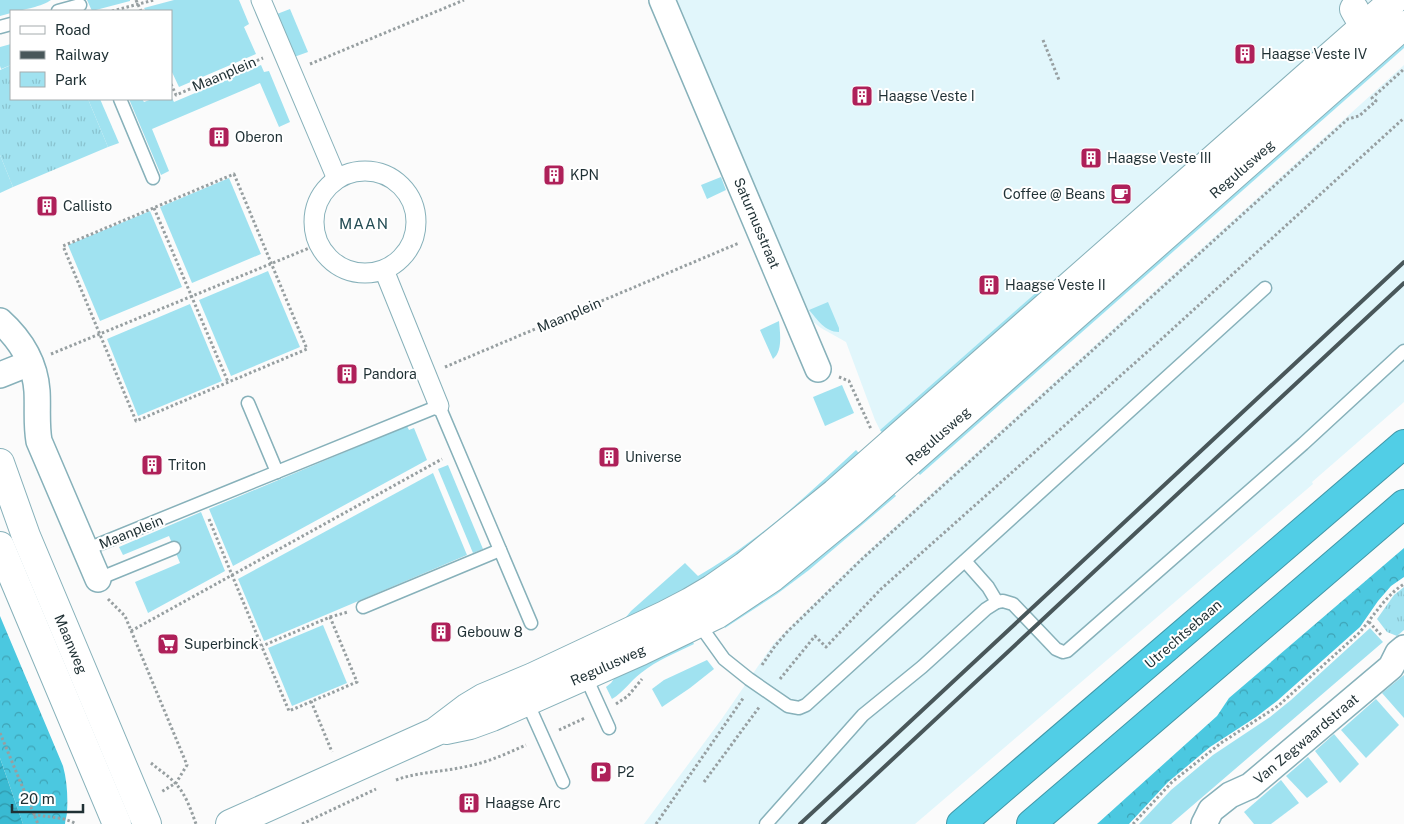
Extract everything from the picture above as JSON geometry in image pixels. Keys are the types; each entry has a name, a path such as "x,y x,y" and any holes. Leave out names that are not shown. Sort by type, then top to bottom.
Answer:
{"highway":[{"name":"Utrechtsebaan","path":"961,824 1404,444"},
{"path":"1031,824 1404,504"}],"main road":[{"path":"1367,27 1394,0"},
{"path":"1367,27 1404,25"},
{"name":"Regulusweg","path":"435,732 492,717 699,624 735,604 773,578 844,519 1367,27"},
{"name":"Regulusweg","path":"230,824 435,732 476,702 665,615 702,595 745,566 836,493 1367,27"},
{"name":"Maanweg","path":"0,463 29,544 147,824"},
{"name":"Maanweg","path":"0,546 117,824"}],"street":[{"path":"261,0 337,179"},
{"name":"Saturnusstraat","path":"662,0 818,368"},
{"path":"354,172 380,174 388,177 402,188 412,202 416,218 415,234 408,249 398,262 384,270 368,274 352,272 337,266 325,255 319,244 314,223 316,208 325,191 337,179 354,172"},
{"path":"384,270 438,406"},
{"name":"Maanplein","path":"0,321 20,343 30,363 36,385 37,427 40,441 86,550"},
{"path":"0,375 30,363"},
{"path":"86,550 98,579"},
{"name":"Van Zegwaardstraat","path":"1204,824 1211,810 1230,795 1250,786 1391,667 1398,653 1404,648"}],"lane":[{"path":"62,10 80,6"},
{"path":"120,100 153,178"},
{"path":"699,624 724,658 754,682 792,707 799,708 806,705 1265,288"},
{"path":"766,824 863,715 902,684 986,609 997,602 1003,601 1013,604 1056,649 1063,652 1067,651 1303,444 1404,350"},
{"path":"248,403 277,472"},
{"path":"438,406 531,623"},
{"name":"Maanplein","path":"86,550 438,406"},
{"path":"98,579 174,548"},
{"path":"362,607 500,550"},
{"path":"965,561 988,586 997,602"},
{"path":"563,782 536,711 607,677 622,659"},
{"path":"590,686 609,728"},
{"path":"435,732 468,734 498,727"}],"path":[{"path":"126,10 137,2 154,0"},
{"path":"292,72 464,0"},
{"path":"1043,40 1059,80"},
{"name":"Maanplein","path":"172,86 176,95 282,50"},
{"path":"656,824 741,702 780,640 862,559 1348,119 1359,116 1376,101 1372,98 1404,69"},
{"path":"704,782 769,693 815,636 826,647 881,589 1155,345 1404,118"},
{"path":"234,174 307,349 136,421 63,246 154,208 234,174"},
{"path":"154,208 228,382"},
{"path":"59,351 319,244"},
{"name":"Maanplein","path":"426,376 712,254"},
{"path":"818,368 849,381 870,428"},
{"path":"131,631 458,450"},
{"path":"208,519 289,711 357,682 330,617 262,646"},
{"path":"98,579 104,595 125,616 187,764 176,783"},
{"path":"1133,824 1172,782 1221,744 1278,706 1359,633 1382,603 1404,584"},
{"path":"311,702 321,726"},
{"path":"0,733 38,824"},
{"path":"33,813 66,818 76,824"}],"shaded area":[{"path":"675,0 1371,0 1051,288 1047,283 880,430 846,342 821,328 807,315"},
{"path":"1404,65 1404,402 1312,482 1313,484 915,824 644,824 721,720 774,643 852,566"}],"green space":[{"path":"0,0 51,0 26,9 10,10 10,13 0,16"},
{"path":"87,0 130,0 96,10 92,10"},
{"path":"174,0 239,0 249,24 244,27 256,54 179,87 172,72 172,10 145,10 144,8"},
{"path":"290,9 308,52 294,57 277,14"},
{"path":"1404,37 1404,48 920,475 913,468"},
{"path":"10,44 10,65 1,69 0,66 0,47"},
{"path":"10,65 10,100 88,100 108,147 13,187 0,155 0,70"},
{"path":"261,65 264,72 269,71 290,122 279,127 260,83 152,129 169,171 161,175 129,100 143,100 144,102 149,100 172,100 172,98 174,102"},
{"path":"88,100 100,100 119,143 108,147"},
{"path":"0,155 13,187 0,193"},
{"path":"721,177 726,190 707,199 701,185"},
{"path":"229,178 261,254 192,283 160,207"},
{"path":"150,211 182,287 100,321 68,245"},
{"path":"268,271 300,347 231,376 199,300"},
{"path":"1047,283 1051,288 885,436 880,430"},
{"path":"828,302 839,332 825,327 809,310"},
{"path":"190,304 222,381 138,416 107,339"},
{"path":"779,321 780,347 773,359 760,330"},
{"path":"842,385 854,413 825,426 813,397"},
{"path":"407,426 409,430 414,428 427,460 233,566 209,509"},
{"path":"856,450 863,457 741,557 628,622 626,617 631,611 685,563 698,576 726,559 779,519"},
{"path":"448,465 483,549 473,553 438,469"},
{"path":"433,473 467,555 264,641 238,579"},
{"path":"890,489 896,496 809,570 777,594 725,628 720,618"},
{"path":"201,512 225,571 148,613 135,582 180,563 169,536 123,555 119,547"},
{"path":"1404,548 1404,577 1391,586 1360,627 1277,701 1210,747 1168,782 1129,824 1097,824 1217,716 1229,698"},
{"path":"1404,587 1404,630 1397,636 1387,632 1377,619 1394,595"},
{"path":"0,616 63,766 67,795 65,824 23,824 0,758"},
{"path":"323,625 347,683 292,706 268,648"},
{"path":"1370,628 1383,642 1171,824 1139,824 1171,790 1213,755 1270,717 1291,700"},
{"path":"689,635 694,644 647,668 612,699 606,687 616,676"},
{"path":"707,660 714,669 662,707 652,689 664,680"},
{"path":"1404,675 1404,718 1382,693"},
{"path":"1376,699 1399,725 1366,758 1341,730"},
{"path":"1334,734 1359,764 1340,783 1315,751"},
{"path":"1308,757 1328,782 1307,798 1286,776"},
{"path":"1281,780 1299,803 1271,824 1254,824 1244,812"}],"water":[{"path":"0,758 23,824 0,824"}],"railway":[{"path":"800,824 1404,262"},
{"path":"823,824 1404,283"}],"place":[{"name":"Haagse Veste IV","path":"1245,54"},
{"name":"Haagse Veste I","path":"862,96"},
{"name":"Oberon","path":"219,137"},
{"name":"Haagse Veste III","path":"1091,158"},
{"name":"KPN","path":"554,175"},
{"name":"Coffee @ Beans","path":"1121,194"},
{"name":"Callisto","path":"47,206"},
{"name":"Haagse Veste II","path":"989,285"},
{"name":"Pandora","path":"347,374"},
{"name":"Universe","path":"609,457"},
{"name":"Triton","path":"152,465"},
{"name":"Gebouw 8","path":"441,632"},
{"name":"Superbinck","path":"168,644"},
{"name":"P2","path":"601,772"},
{"name":"Haagse Arc","path":"469,803"}],"district":[{"name":"MAAN","path":"364,223"}]}
